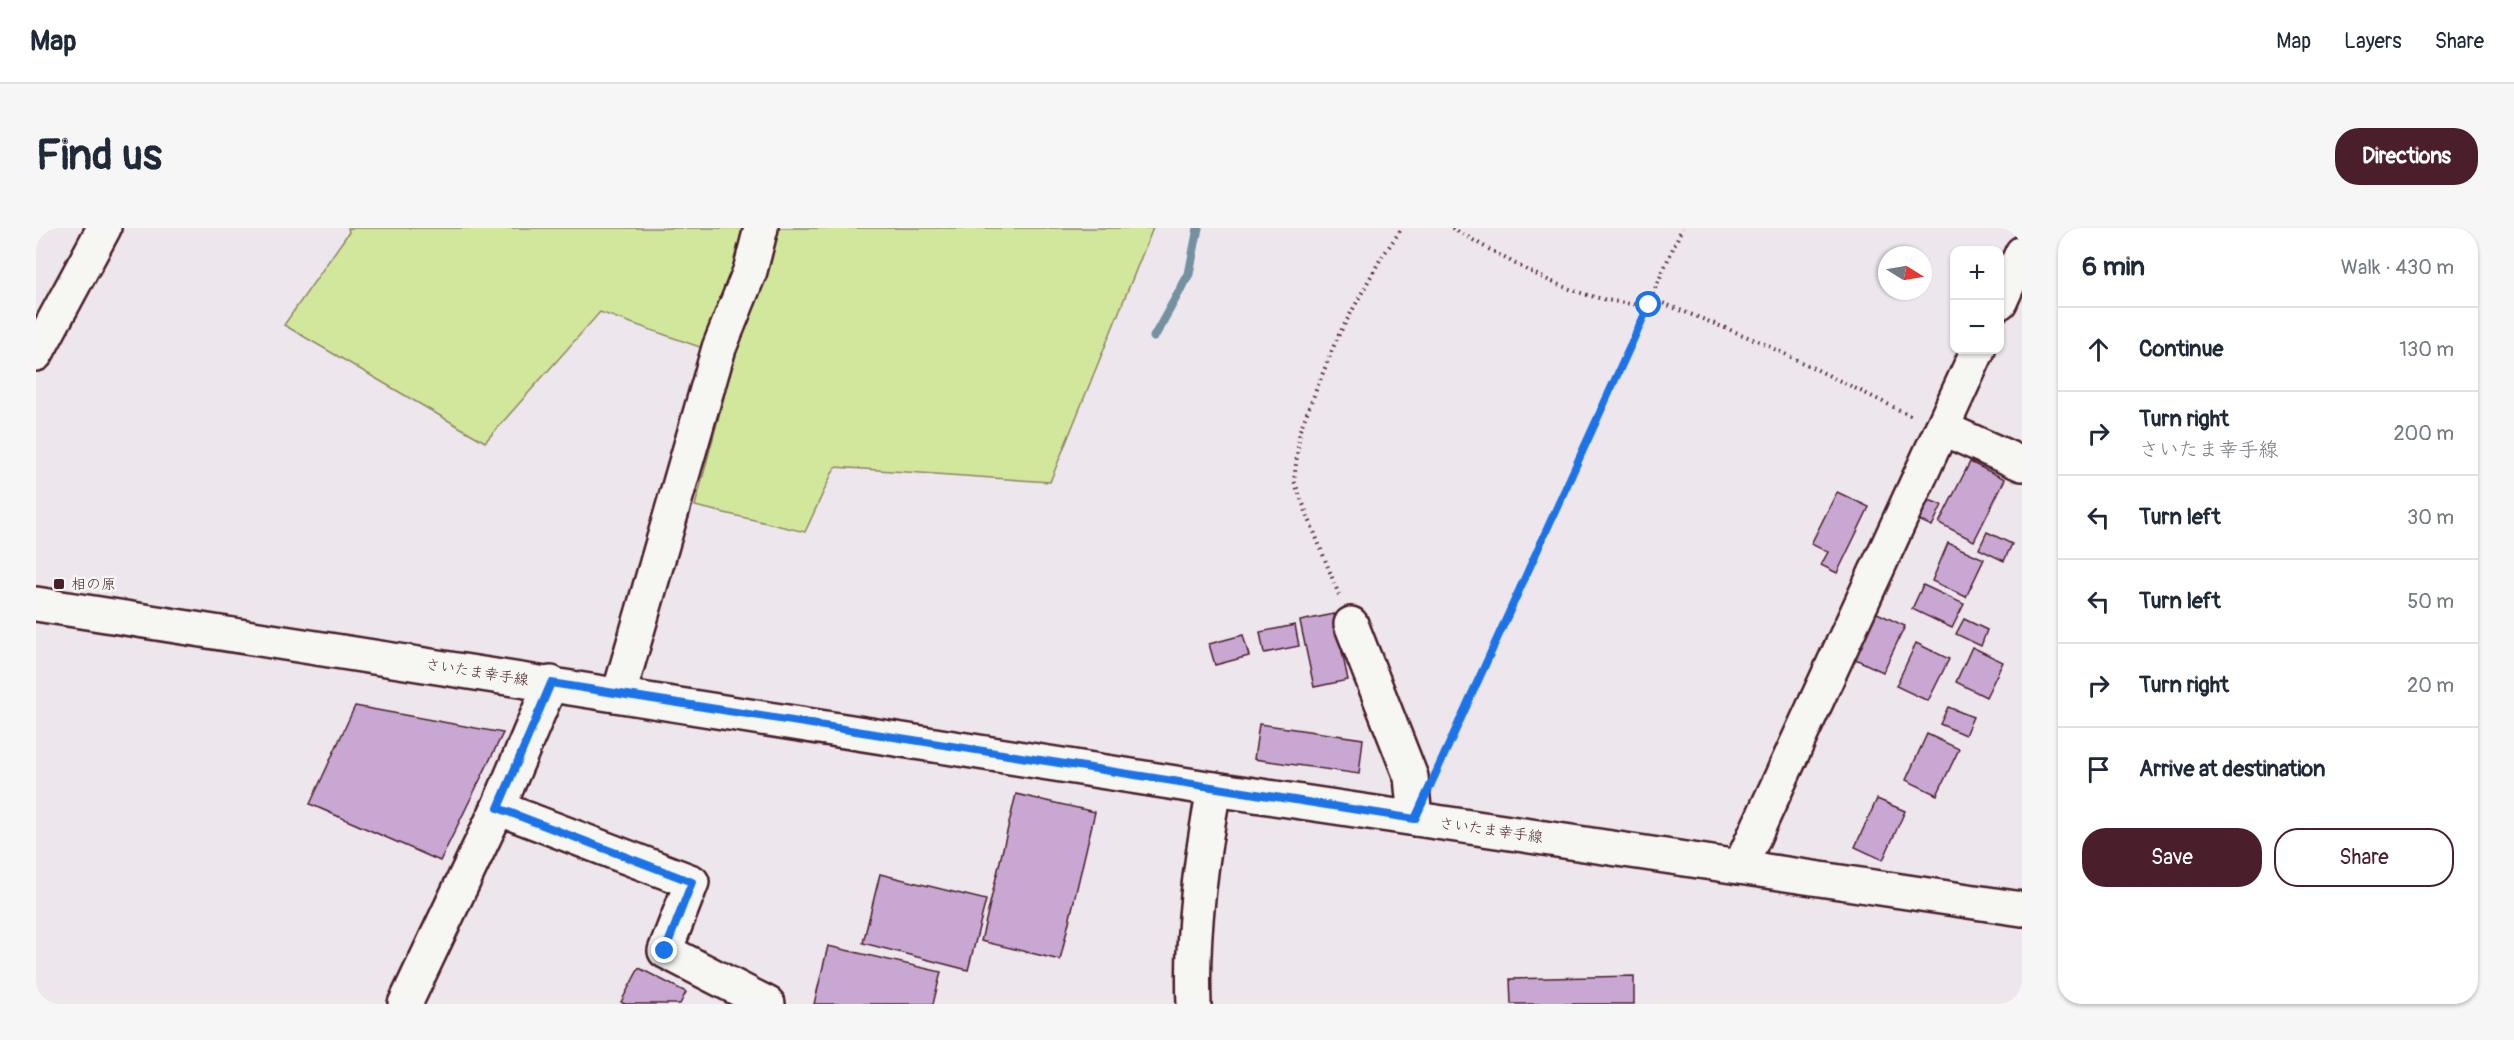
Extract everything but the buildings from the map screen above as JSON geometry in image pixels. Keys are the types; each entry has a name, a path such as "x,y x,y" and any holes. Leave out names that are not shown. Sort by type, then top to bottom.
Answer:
{"street":[{"path":"36,354 104,228"},
{"path":"619,694 719,348 750,272 761,228"},
{"path":"2001,300 2022,253"},
{"path":"1740,867 1976,354"},
{"path":"1941,429 2022,464"},
{"name":"さいたま幸手線","path":"36,604 1215,789 2022,909"},
{"path":"1351,624 1411,777 1415,819"},
{"path":"405,1004 498,808 551,683"},
{"path":"1194,1004 1193,981 1200,864 1215,789"},
{"path":"498,808 692,882 665,951 768,1004"}],"path":[{"path":"1351,624 1294,481 1300,430 1337,338 1380,260 1402,228"},
{"path":"1452,228 1539,277 1592,298 1649,305"},
{"path":"1439,766 1652,299 1682,228"},
{"path":"1652,299 1758,341 1941,429"}],"green space":[{"path":"348,228 1153,228 1050,482 835,467 805,532 695,506 734,359 600,312 485,442 284,325 349,232"}],"waterway":[{"path":"1154,337 1189,274 1198,228"}],"place":[{"name":"相の原","path":"59,584"}],"route":[{"path":"665,951 692,882 498,808 551,683 1415,819 1649,305"}]}
